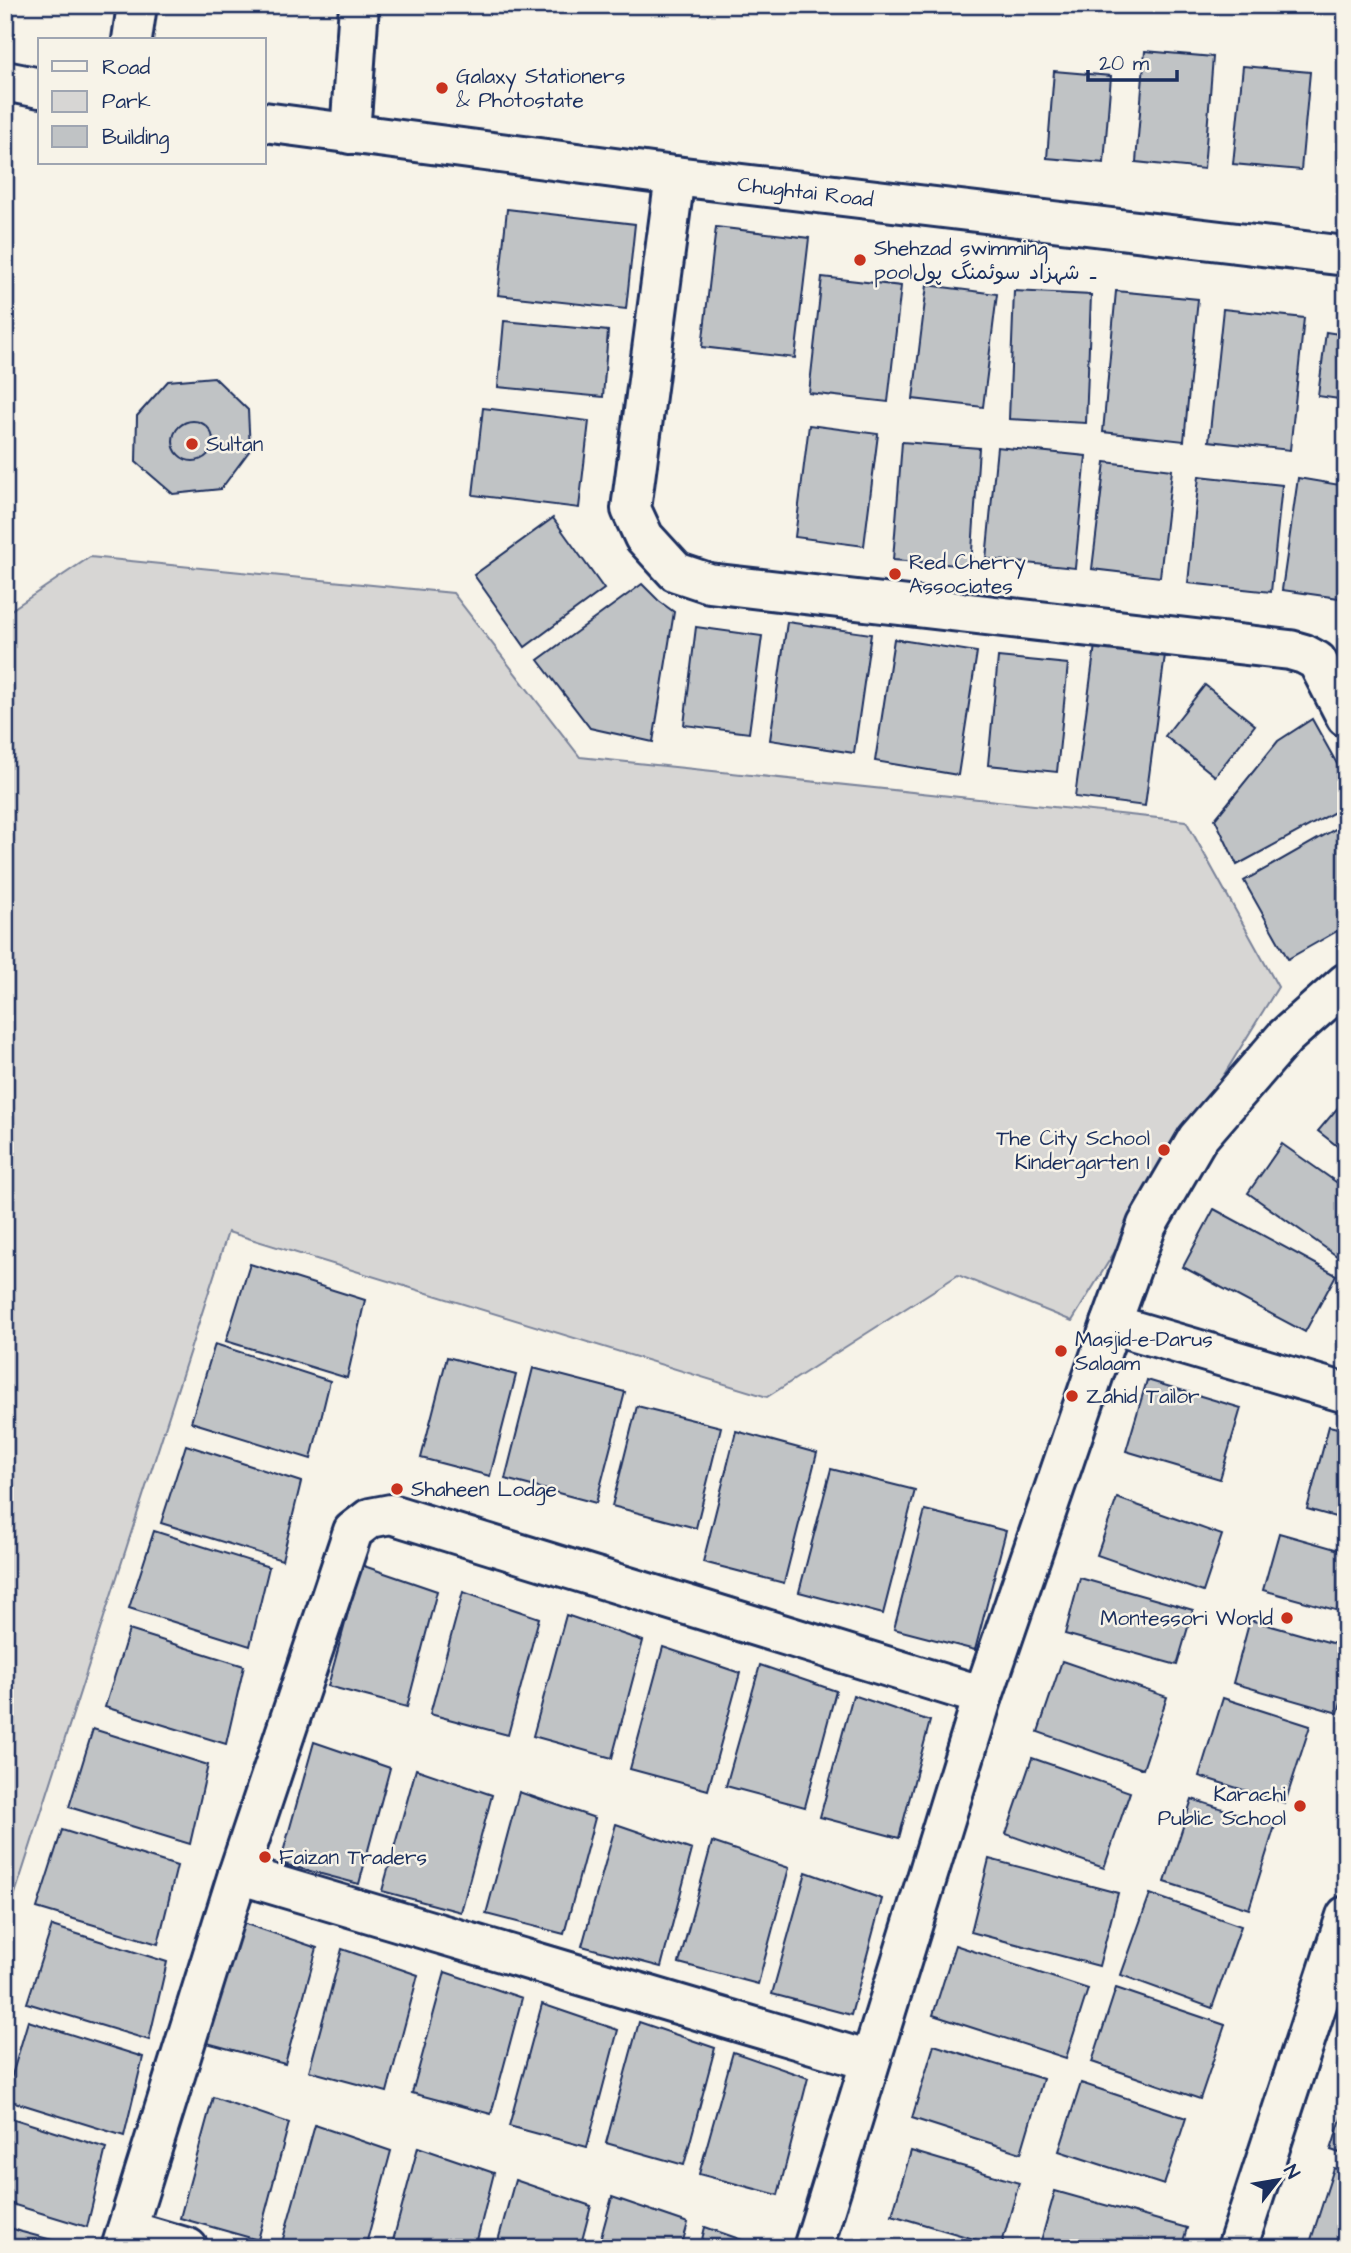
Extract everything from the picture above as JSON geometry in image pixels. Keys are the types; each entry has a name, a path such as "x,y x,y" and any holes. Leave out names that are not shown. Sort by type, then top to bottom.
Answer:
{"street":[{"path":"132,38 136,5"},
{"path":"350,134 359,5"},
{"path":"5,81 38,88"},
{"name":"Chughtai Road","path":"266,122 675,176 1346,256"},
{"path":"675,176 631,509 644,537 676,572 709,583 1290,650 1317,662 1346,717"},
{"path":"814,2247 983,1696 1147,1225 1198,1139 1285,1037 1346,983"},
{"path":"1111,1324 1346,1394"},
{"path":"188,2248 124,2239 238,1874 353,1531 370,1518 391,1514 983,1696"},
{"path":"238,1874 870,2061"},
{"path":"1237,2248 1346,1916"}],"green space":[{"path":"90,557 453,593 580,757 1186,821 1278,987 1072,1321 958,1275 767,1397 228,1232 5,1925 5,614"}],"building":[{"path":"1145,51 1213,57 1204,169 1136,162"},
{"path":"1243,66 1310,72 1301,170 1233,164"},
{"path":"1054,71 1111,76 1104,163 1047,158"},
{"path":"1346,90 1346,165 1339,164"},
{"path":"507,209 635,224 626,309 498,295"},
{"path":"716,227 809,238 795,358 702,347"},
{"path":"822,277 901,286 888,402 809,393"},
{"path":"927,285 997,294 983,407 913,399"},
{"path":"1014,291 1091,295 1086,423 1009,419"},
{"path":"1116,291 1198,299 1184,441 1103,432"},
{"path":"1223,309 1304,318 1290,450 1209,441"},
{"path":"504,321 608,331 603,397 498,387"},
{"path":"1326,332 1346,335 1346,400 1318,396"},
{"path":"214,377 248,410 250,450 221,489 173,494 136,462 137,416 168,381"},
{"path":"483,408 589,421 579,508 473,495"},
{"path":"193,421 201,422 207,427 212,433 212,449 207,455 201,460 193,461 185,460 179,455 174,449 173,441 174,433 179,427 185,422"},
{"path":"809,425 878,434 864,546 795,537"},
{"path":"902,442 979,448 971,566 893,560"},
{"path":"997,447 1086,456 1075,568 986,559"},
{"path":"1105,462 1172,470 1160,577 1092,569"},
{"path":"1199,476 1282,485 1271,592 1188,583"},
{"path":"1298,478 1346,486 1346,599 1282,590"},
{"path":"553,518 604,589 525,647 474,575"},
{"path":"642,584 674,612 653,742 590,728 538,660"},
{"path":"787,622 871,634 854,753 770,740"},
{"path":"696,627 762,636 749,733 684,725"},
{"path":"894,639 977,652 958,775 875,761"},
{"path":"1095,645 1165,655 1145,806 1075,797"},
{"path":"998,657 1068,664 1057,772 988,765"},
{"path":"1205,685 1255,725 1215,776 1165,736"},
{"path":"1312,719 1346,780 1346,806 1237,865 1215,819 1278,741"},
{"path":"1346,823 1346,926 1288,959 1244,881"},
{"path":"1346,1098 1346,1153 1318,1131"},
{"path":"1282,1144 1346,1189 1346,1253 1341,1259 1248,1193"},
{"path":"1214,1209 1336,1275 1305,1332 1183,1267"},
{"path":"250,1264 365,1300 347,1378 226,1341"},
{"path":"215,1344 330,1381 311,1459 191,1422"},
{"path":"447,1357 516,1375 490,1476 421,1458"},
{"path":"533,1368 625,1392 596,1503 505,1479"},
{"path":"1147,1380 1241,1408 1220,1479 1126,1451"},
{"path":"637,1406 721,1427 696,1528 612,1506"},
{"path":"1329,1426 1346,1430 1346,1520 1307,1509"},
{"path":"736,1431 817,1453 784,1583 703,1562"},
{"path":"186,1445 301,1482 282,1560 161,1523"},
{"path":"831,1469 915,1490 883,1614 799,1592"},
{"path":"1117,1498 1222,1535 1203,1592 1097,1555"},
{"path":"925,1510 1006,1531 975,1650 894,1629"},
{"path":"154,1531 269,1567 250,1646 129,1608"},
{"path":"1279,1533 1346,1552 1346,1613 1263,1590"},
{"path":"361,1565 437,1591 407,1707 328,1686"},
{"path":"1080,1578 1193,1610 1177,1665 1065,1634"},
{"path":"463,1592 539,1618 508,1735 430,1714"},
{"path":"566,1615 643,1641 612,1758 533,1736"},
{"path":"1250,1620 1346,1647 1346,1684 1338,1713 1233,1683"},
{"path":"129,1630 244,1666 226,1744 105,1707"},
{"path":"663,1647 740,1673 708,1790 630,1769"},
{"path":"1062,1661 1167,1697 1143,1769 1038,1732"},
{"path":"760,1665 836,1691 805,1807 726,1786"},
{"path":"853,1695 930,1721 899,1838 820,1817"},
{"path":"1223,1698 1310,1726 1285,1803 1199,1776"},
{"path":"93,1729 208,1765 190,1844 69,1807"},
{"path":"314,1742 390,1768 359,1884 280,1863"},
{"path":"1032,1758 1130,1792 1104,1868 1006,1834"},
{"path":"416,1769 492,1795 461,1912 382,1891"},
{"path":"519,1792 595,1818 564,1934 486,1914"},
{"path":"1192,1799 1275,1826 1249,1909 1165,1882"},
{"path":"616,1824 692,1850 661,1967 582,1946"},
{"path":"62,1830 177,1866 158,1944 37,1908"},
{"path":"712,1842 789,1868 758,1984 679,1963"},
{"path":"989,1859 1118,1893 1099,1966 971,1932"},
{"path":"806,1872 882,1899 851,2015 772,1994"},
{"path":"1150,1894 1241,1926 1212,2008 1121,1975"},
{"path":"240,1922 317,1948 285,2064 207,2043"},
{"path":"52,1926 167,1962 149,2040 27,2003"},
{"path":"955,1945 1088,1989 1066,2058 933,2015"},
{"path":"342,1949 418,1975 387,2092 309,2071"},
{"path":"445,1972 522,1998 491,2114 412,2093"},
{"path":"1116,1988 1225,2025 1200,2099 1092,2062"},
{"path":"542,2004 618,2030 587,2147 509,2126"},
{"path":"28,2021 143,2057 124,2136 5,2099"},
{"path":"639,2022 715,2048 684,2165 606,2143"},
{"path":"934,2045 1043,2079 1021,2153 912,2118"},
{"path":"733,2052 808,2078 778,2195 699,2174"},
{"path":"1081,2083 1186,2118 1164,2185 1059,2151"},
{"path":"213,2097 289,2123 258,2240 180,2218"},
{"path":"1346,2103 1346,2155 1331,2150"},
{"path":"5,2116 106,2148 87,2227 5,2202"},
{"path":"315,2125 391,2151 365,2248 281,2246"},
{"path":"418,2147 494,2173 475,2248 391,2248"},
{"path":"911,2151 1019,2183 1001,2247 892,2215"},
{"path":"1334,2168 1346,2172 1346,2248 1315,2248 1309,2246"},
{"path":"515,2180 591,2206 580,2248 496,2248"},
{"path":"1055,2191 1187,2228 1181,2248 1039,2248"},
{"path":"612,2197 688,2223 681,2248 598,2248"},
{"path":"5,2226 22,2232 82,2248 5,2248"},
{"path":"705,2227 765,2248 700,2248"}],"place":[{"name":"Galaxy Stationers & Photostate","path":"442,88"},
{"name":"Shehzad swimming pool۔ شہزاد سوئمنگ پول","path":"860,260"},
{"name":"Sultan","path":"192,444"},
{"name":"Red Cherry Associates","path":"895,574"},
{"name":"The City School Kindergarten I","path":"1164,1150"},
{"name":"Masjid-e-Darus Salaam","path":"1061,1351"},
{"name":"Zahid Tailor","path":"1072,1396"},
{"name":"Shaheen Lodge","path":"397,1489"},
{"name":"Montessori World","path":"1287,1618"},
{"name":"Karachi Public School","path":"1300,1806"},
{"name":"Faizan Traders","path":"265,1857"}]}
